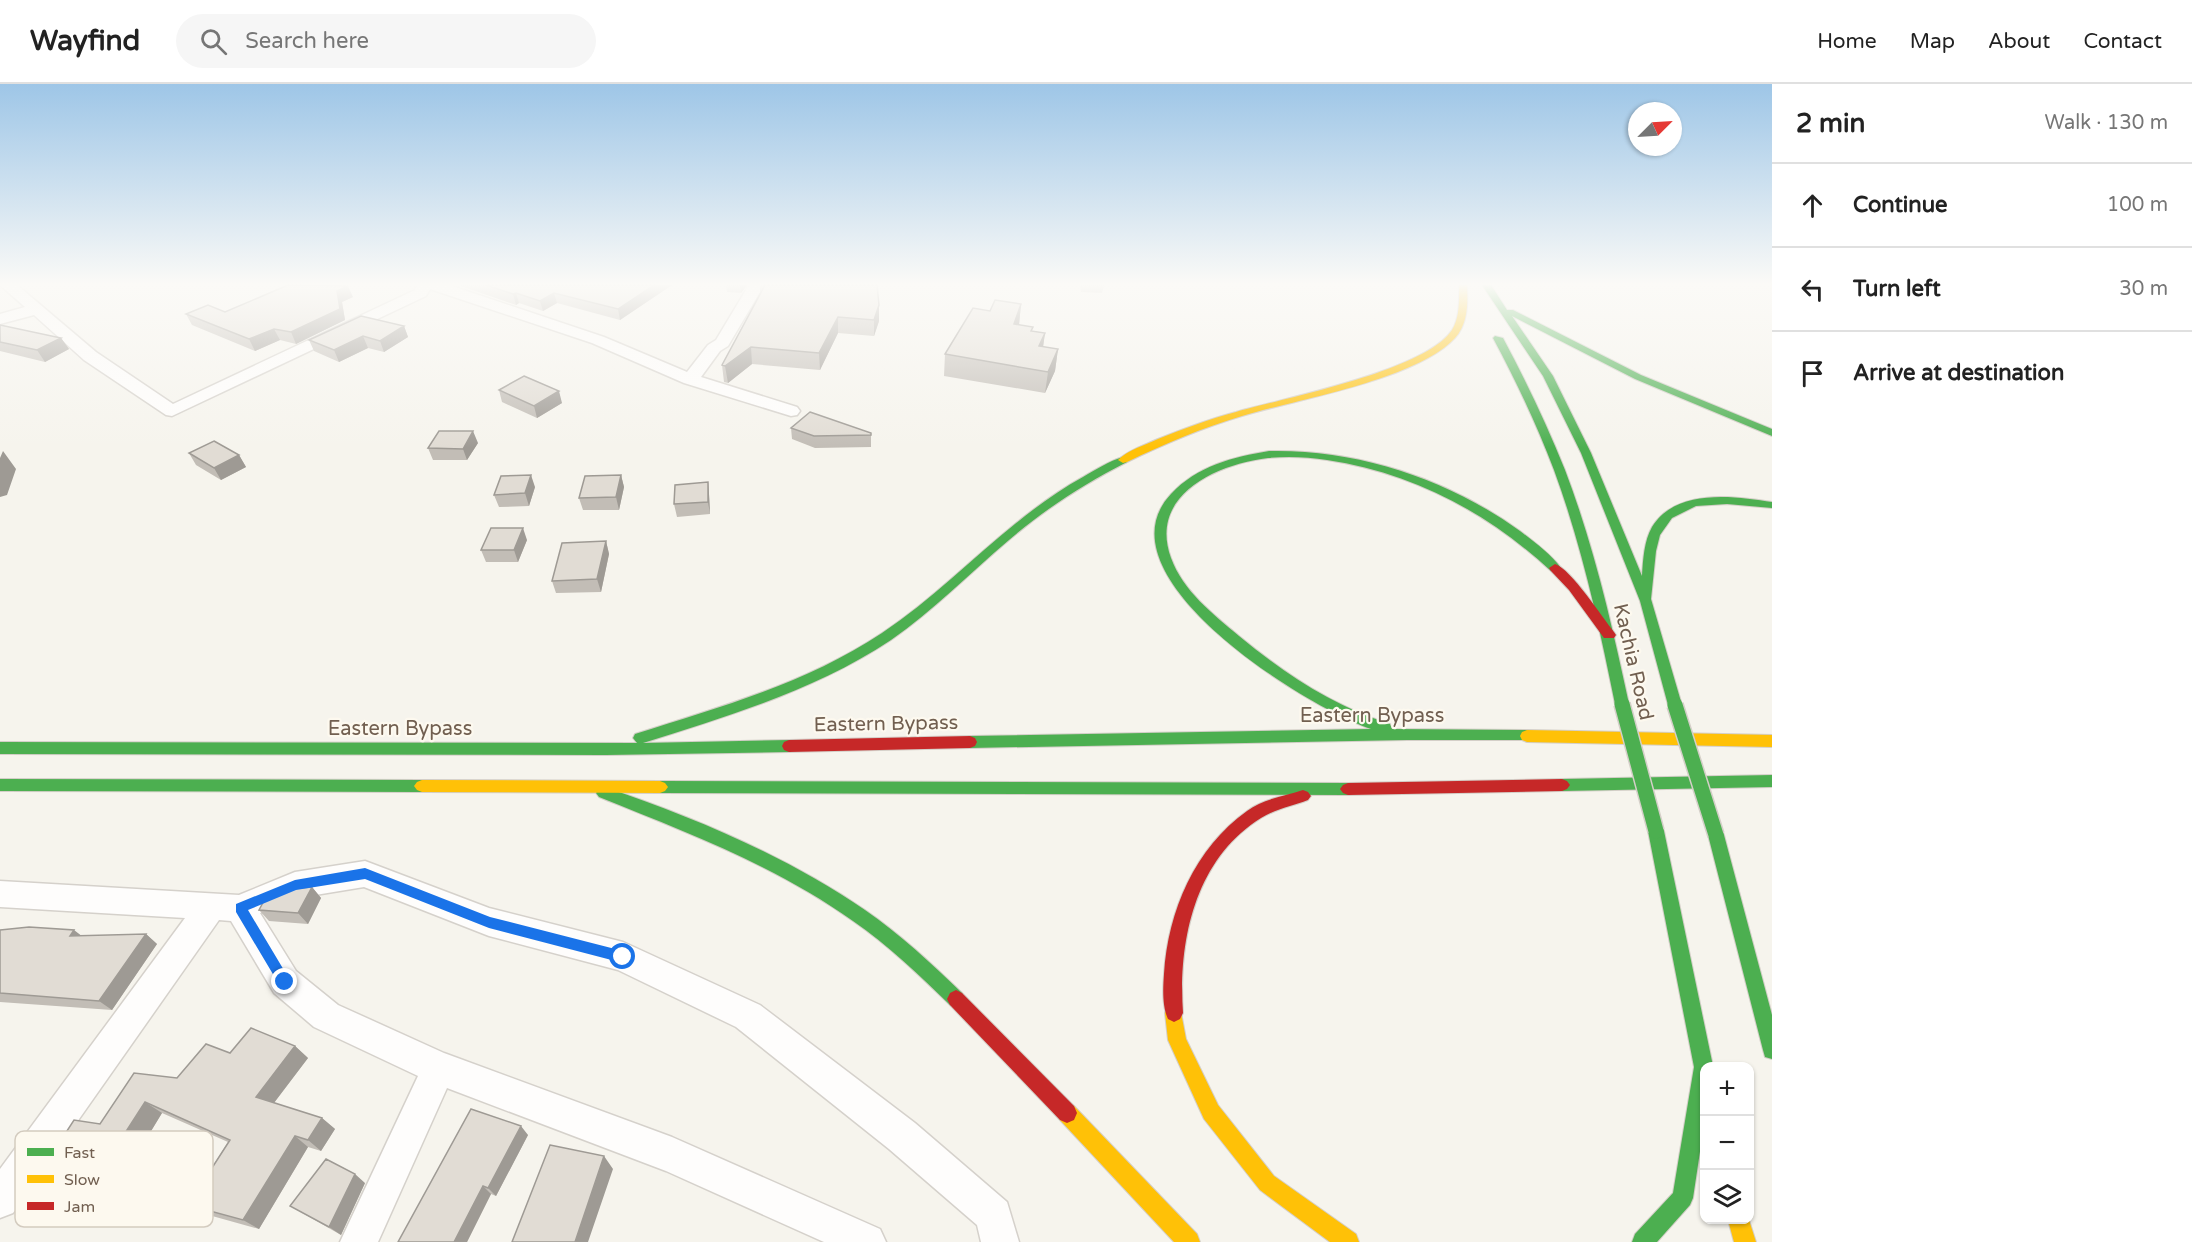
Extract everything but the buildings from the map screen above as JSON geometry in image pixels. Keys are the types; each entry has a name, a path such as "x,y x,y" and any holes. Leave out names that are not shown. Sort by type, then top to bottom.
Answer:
{"highway":[{"path":"606,749 783,690 830,671 919,613 1026,520 1072,489 1161,442 1238,414 1400,366 1437,349 1449,339"},
{"name":"Kachia Road","path":"1498,339 1519,372 1552,444 1609,635 1622,704 1656,831 1703,1062"},
{"path":"1525,339 1564,406 1586,453 1646,601 1675,705 1716,835 1772,1050"},
{"path":"1560,339 1602,362 1671,393 1772,433"},
{"path":"1407,735 1356,720 1317,698 1241,646 1202,613 1177,583 1162,550 1158,526 1167,504 1183,487 1202,473 1252,456 1286,454 1327,457 1365,464 1404,475 1474,509 1507,529 1540,554 1567,581 1609,635"},
{"path":"1646,601 1652,543 1659,524 1676,511 1697,504 1724,501 1772,505"},
{"name":"Eastern Bypass","path":"0,748 606,749 1407,735 1772,741"},
{"path":"0,785 1322,789 1772,781"},
{"path":"586,785 700,831 761,860 831,897 888,938 947,988 1190,1242"},
{"path":"1322,789 1254,815 1219,845 1195,884 1178,930 1171,988 1177,1040 1211,1112 1268,1183 1348,1242"},
{"path":"1743,942 1772,1007"},
{"path":"1643,1242 1683,1198 1700,1092"},
{"path":"1740,1224 1744,1242"}],"street":[{"path":"71,339 90,356 172,411 324,339"},
{"path":"595,339 690,379 791,411"},
{"path":"690,379 714,348 724,339"},
{"path":"0,894 226,907 295,885 365,874 489,922 623,957 748,1016 902,1136 994,1215 1000,1242"},
{"path":"226,907 285,982 326,1016 439,1068 672,1155 867,1242"},
{"path":"53,1131 226,907"},
{"path":"359,1242 439,1068"},
{"path":"0,1200 15,1181"}],"traffic: fast":[{"path":"1499,339 1542,426 1560,471 1589,561 1622,704"},
{"path":"1523,339 1548,376 1586,453 1646,601 1675,705"},
{"path":"1563,339 1638,377 1772,433"},
{"path":"1385,728 1344,713 1287,680 1223,630 1179,585 1171,572 1161,543 1162,521 1170,502 1184,486 1225,464 1269,455 1325,457 1361,463 1433,486 1467,503 1499,522 1529,544 1555,568"},
{"path":"640,738 767,696 829,670 858,654 905,623 1046,504 1123,460"},
{"path":"1647,596 1649,560 1654,535 1668,516 1680,508 1710,501 1743,501 1772,505"},
{"path":"1622,704 1656,831"},
{"path":"1675,705 1716,835"},
{"path":"970,742 1407,734 1527,736"},
{"path":"0,748 606,749 789,746"},
{"path":"1562,785 1772,781"},
{"path":"0,785 422,786"},
{"path":"660,787 1348,789"},
{"path":"604,793 735,846 830,896 885,934 956,999"},
{"path":"1656,831 1703,1062"},
{"path":"1716,835 1772,1050"},
{"path":"1643,1242 1683,1198 1700,1091"}],"traffic: slow":[{"path":"1123,460 1165,440 1238,414 1383,374 1411,363 1435,350 1448,339"},
{"path":"1527,736 1772,741"},
{"path":"422,786 660,787"},
{"path":"1174,1013 1177,1040 1211,1112 1267,1183 1348,1242"},
{"path":"1067,1113 1189,1242"},
{"path":"1740,1224 1745,1242"}],"traffic: jam":[{"path":"1555,568 1573,587 1609,635"},
{"path":"789,746 970,742"},
{"path":"1348,789 1562,785"},
{"path":"1174,1013 1172,986 1174,958 1179,930 1198,878 1213,855 1231,834 1252,816 1270,807 1303,796"},
{"path":"956,999 1067,1113"}],"route":[{"path":"285,982 240,908 295,885 365,874 489,922 623,957"}]}
